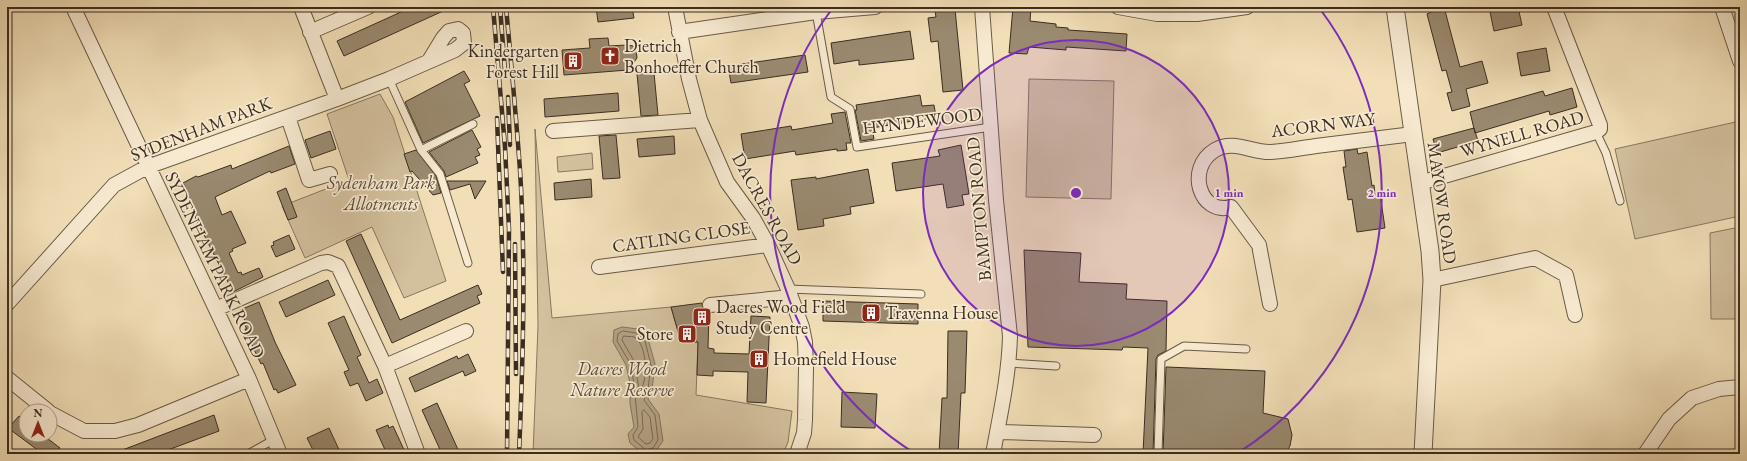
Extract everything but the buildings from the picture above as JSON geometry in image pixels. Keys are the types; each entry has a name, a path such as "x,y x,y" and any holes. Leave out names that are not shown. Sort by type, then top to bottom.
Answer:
{"street":[{"name":"SYDENHAM PARK ROAD","path":"73,7 147,167 249,379 280,454"},
{"path":"301,7 337,99"},
{"path":"310,32 368,7"},
{"name":"DACRES ROAD","path":"675,7 689,79 700,120 727,182 753,218 768,245 799,316 805,342 805,420 804,433 797,454"},
{"path":"679,32 816,12 875,7"},
{"name":"BAMPTON ROAD","path":"982,7 996,207 1010,336 1009,363 999,432 993,454"},
{"path":"1118,7 1157,14 1197,14 1247,7"},
{"name":"MAYOW ROAD","path":"1395,7 1412,134 1430,251 1432,280 1423,454"},
{"name":"WYNELL ROAD","path":"1420,183 1600,130 1600,125 1554,7"},
{"path":"1722,7 1740,61"},
{"name":"SYDENHAM PARK","path":"7,304 114,185 147,167 337,99 429,62"},
{"path":"288,117 309,180 330,174"},
{"path":"553,131 700,120"},
{"name":"ACORN WAY","path":"1270,304 1259,245 1231,208 1223,209 1213,206 1202,193 1198,181 1204,160 1215,150 1230,146 1270,152 1412,134"},
{"name":"CATLING CLOSE","path":"599,267 768,245"},
{"path":"1432,280 1535,258 1566,276 1575,315"},
{"path":"216,309 321,263 328,262 334,264 341,271 385,366 418,454"},
{"path":"710,305 790,293"},
{"path":"385,366 466,331"},
{"path":"7,378 38,403"},
{"path":"58,417 84,431 114,431 138,425 249,379"},
{"path":"1645,454 1669,419 1692,398 1720,390 1740,388"},
{"path":"999,432 1094,435"}],"lane":[{"name":"HYNDEWOOD","path":"816,12 831,97 850,109 857,147 991,127"},
{"path":"389,79 408,125 421,150 440,174 468,263"},
{"path":"421,150 473,124"},
{"path":"1596,132 1606,153 1620,201"},
{"path":"790,293 921,294"},
{"path":"1158,454 1161,359 1184,346 1246,349"},
{"path":"1009,363 1056,366"},
{"path":"248,454 273,440"}],"green space":[{"path":"1029,79 1114,81 1111,199 1026,197"},
{"name":"Sydenham Park Allotments","path":"380,94 393,117 446,281 404,298 372,227 305,258 282,206 349,180 327,114"},
{"path":"1740,121 1740,161 1735,162 1740,184 1740,216 1635,239 1615,149"},
{"name":"Dacres Wood Nature Reserve","path":"535,129 552,318 671,307 681,342 698,342 696,395 792,411 788,442 783,454 533,454 538,326"},
{"path":"592,153 593,169 558,172 557,157"},
{"path":"1740,227 1740,319 1711,319 1710,233"}],"water":[{"path":"622,327 638,329 648,339 655,364 652,389 648,399 659,414 663,441 655,452 641,452 630,443 628,434 634,427 630,403 630,383 626,365 613,342 614,330"}],"railway":[{"path":"493,7 505,147 509,229 507,454"},
{"path":"500,7 505,71"},
{"path":"506,7 522,205 523,348 519,454"},
{"path":"508,97 510,145"},
{"path":"497,118 503,272"},
{"path":"515,244 516,374"}],"place":[{"name":"Dietrich Bonhoeffer Church","path":"610,56"},
{"name":"Kindergarten Forest Hill","path":"573,61"},
{"name":"Travenna House","path":"871,313"},
{"name":"Dacres Wood Field Study Centre","path":"702,317"},
{"name":"Store","path":"687,334"},
{"name":"Homefield House","path":"759,359"}]}
